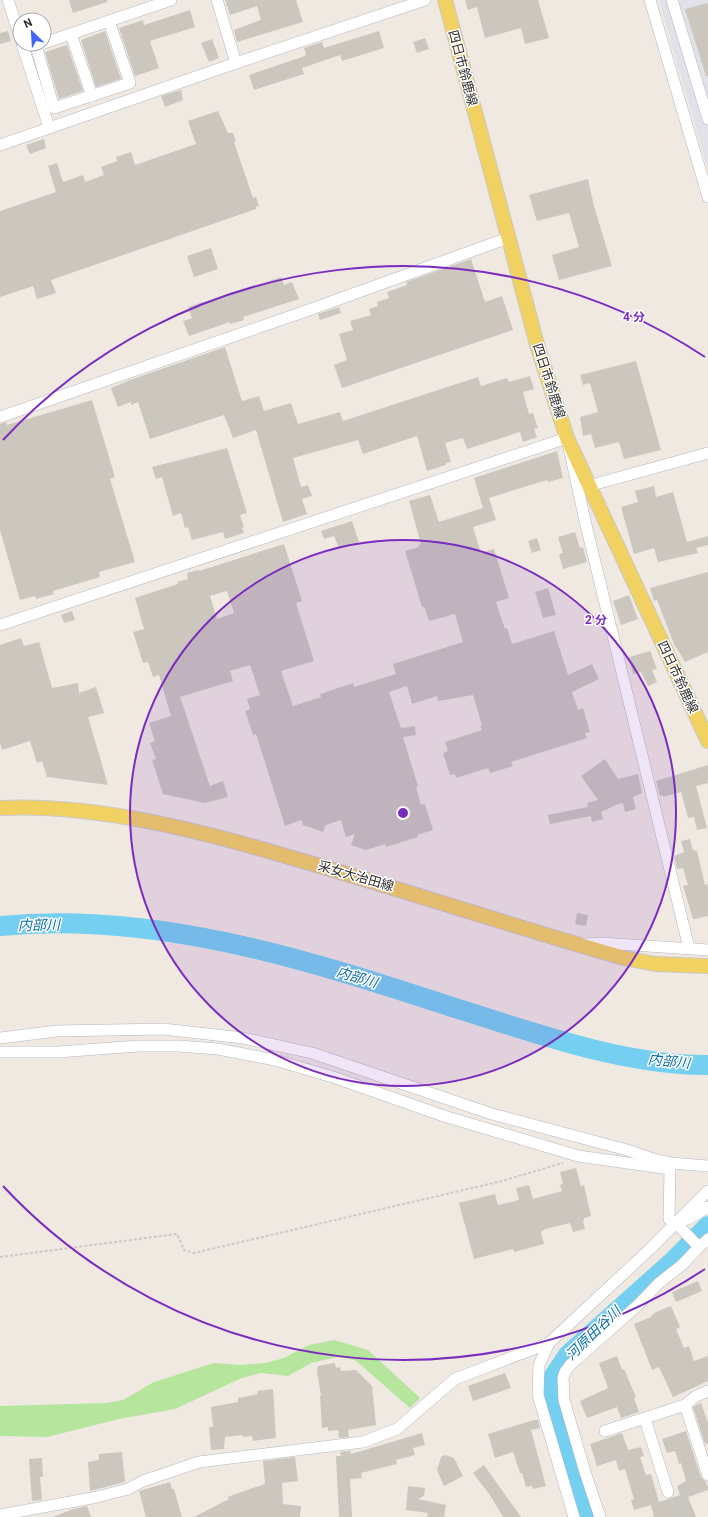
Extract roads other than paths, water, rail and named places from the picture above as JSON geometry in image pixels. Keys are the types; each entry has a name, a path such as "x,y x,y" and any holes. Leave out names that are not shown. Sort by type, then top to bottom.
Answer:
{"main road":[{"name":"四日市鈴鹿線","path":"445,0 538,348 567,438 588,486 708,741"},
{"name":"采女大治田線","path":"0,808 22,807 91,813 147,822 231,841 358,875 575,944 624,958 656,964 708,966"}],"street":[{"path":"8,0 12,12"},
{"path":"52,41 171,0"},
{"path":"217,0 236,63"},
{"path":"0,145 236,63 425,0"},
{"path":"650,0 708,197"},
{"path":"672,0 708,119"},
{"path":"38,52 54,108 130,83 109,21"},
{"path":"71,34 92,96"},
{"path":"25,52 49,127"},
{"path":"0,417 306,311 508,238"},
{"path":"0,625 567,438 587,528 689,948"},
{"path":"588,486 708,453"},
{"path":"575,944 602,943 708,950"},
{"path":"0,1038 56,1031 148,1029 212,1033 243,1038 312,1053 492,1114 600,1142 670,1166"},
{"path":"0,1052 58,1052 138,1046 178,1046 218,1049 275,1060 336,1078 444,1116 578,1156 670,1166 708,1166"},
{"path":"670,1166 669,1219 676,1223 698,1246"},
{"path":"574,1517 538,1395 539,1365 549,1343 708,1191"},
{"path":"676,1223 692,1217 708,1207"},
{"path":"600,1517 589,1486 564,1400 563,1378 565,1372 570,1365 637,1306 659,1283 682,1265 698,1246 708,1239"},
{"path":"0,1515 97,1498 128,1489 143,1480 199,1462 363,1442 397,1429 456,1379 549,1343"},
{"path":"605,1431 684,1405 696,1396 708,1391"},
{"path":"684,1405 708,1475"},
{"path":"645,1419 668,1492"}],"waterway":[{"name":"内部川","path":"0,926 57,923 115,926 172,932 284,956 395,988 511,1026 577,1045 643,1060 676,1064 708,1065"},
{"name":"河原田谷川","path":"588,1517 553,1399 554,1376 568,1355 671,1263 708,1226"}]}
